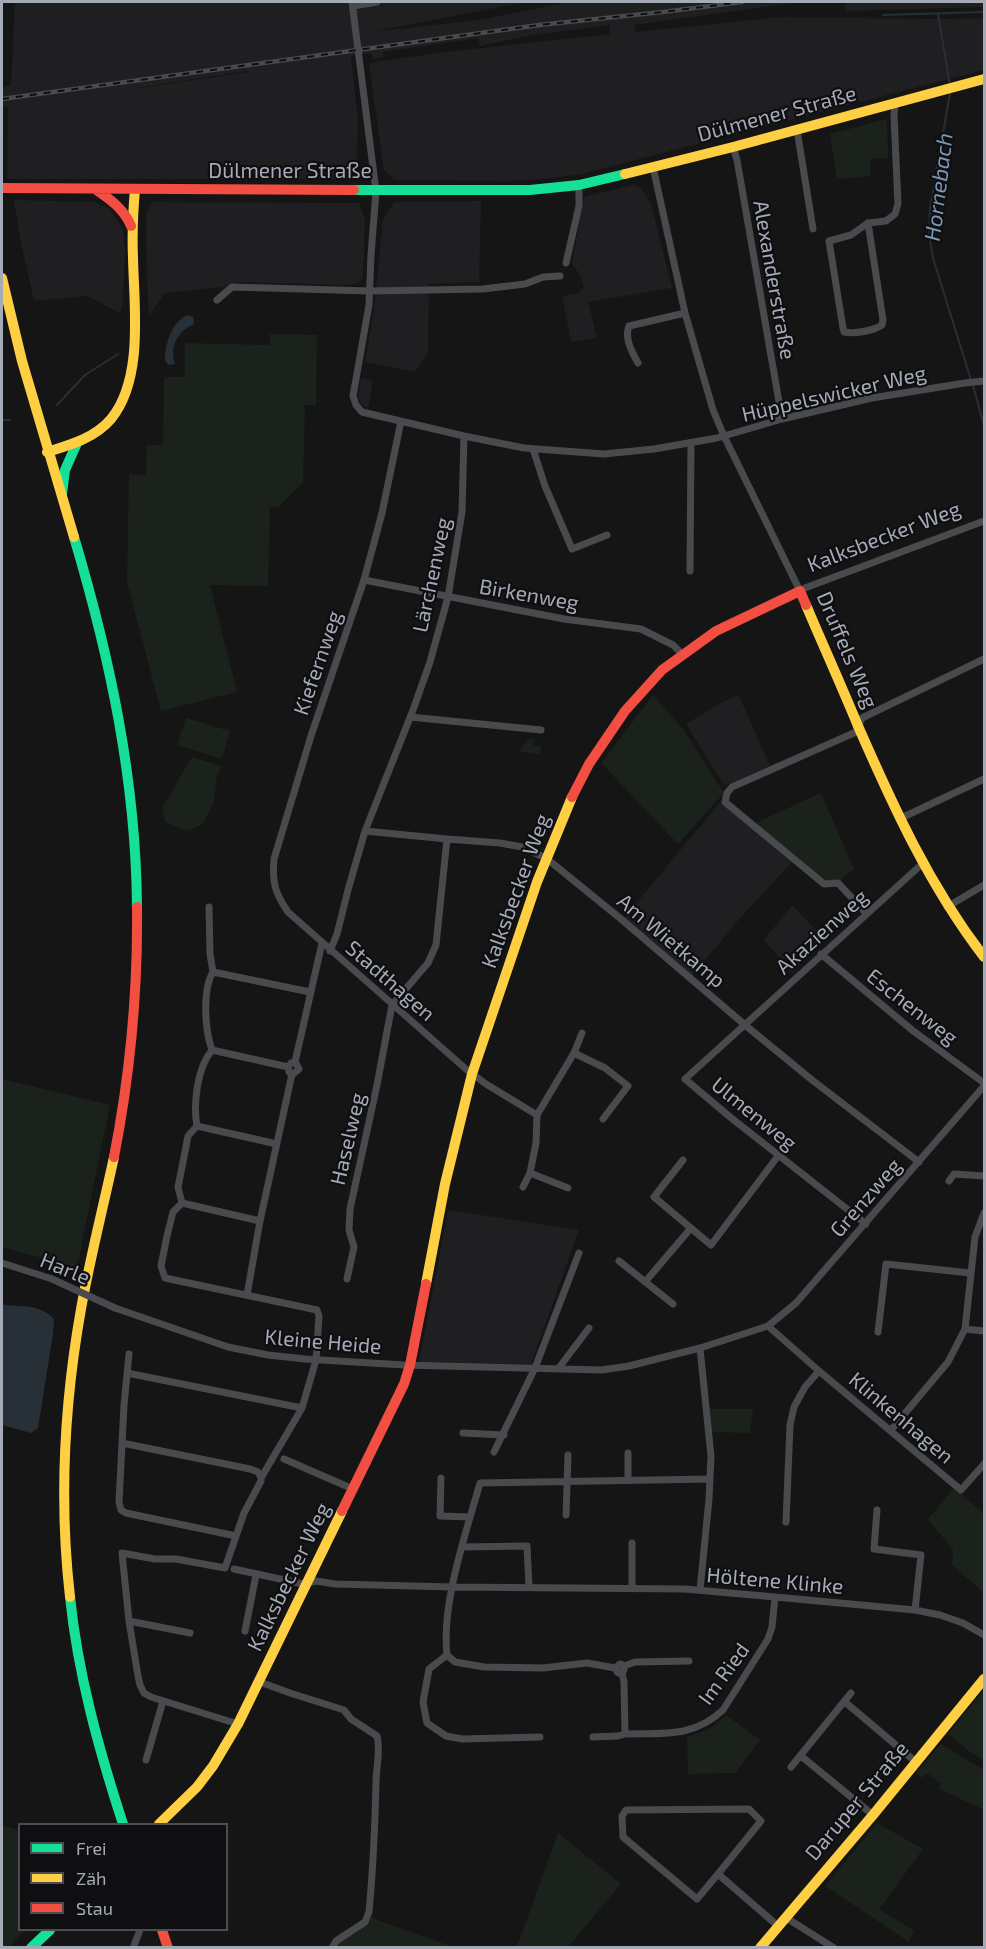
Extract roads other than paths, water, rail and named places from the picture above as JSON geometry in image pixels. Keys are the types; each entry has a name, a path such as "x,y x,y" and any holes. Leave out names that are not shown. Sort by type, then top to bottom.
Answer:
{"street":[{"path":"352,4 377,2"},
{"name":"Hüppelswicker Weg","path":"352,4 376,191 370,255 370,291 353,396 358,409 362,412 533,449 604,454 691,443 872,398 981,381"},
{"name":"Dülmener Straße","path":"2,188 376,191 531,190 579,185 733,147 984,79"},
{"path":"868,223 882,325 850,333 844,332 829,241 850,235 868,223 892,218 895,214 898,204 895,103"},
{"path":"797,130 813,229"},
{"name":"Alexanderstraße","path":"733,147 782,419"},
{"name":"Druffels Weg","path":"653,167 685,313 713,410 800,591 899,819 947,907 984,957"},
{"path":"566,263 579,206 579,185"},
{"path":"94,189 118,205 134,232"},
{"path":"47,452 77,443 110,421 123,400 129,384 133,359 135,189"},
{"path":"217,300 232,287 370,291 483,289 525,284 543,277 560,276"},
{"path":"2,278 18,352 93,604 116,701 130,794 136,867 137,955 126,1088 81,1309 68,1399 63,1487 66,1576 76,1655 105,1774 123,1823"},
{"path":"638,363 631,351 627,333 629,326 685,313"},
{"name":"Kiefernweg","path":"288,912 275,890 274,859 311,736 364,580 382,513 401,422"},
{"name":"Lärchenweg","path":"330,951 338,934 365,831 430,662 448,597 462,512 465,436"},
{"path":"63,502 62,485 65,470 77,443"},
{"path":"690,571 691,443"},
{"path":"533,449 545,486 572,549 607,535"},
{"name":"Kalksbecker Weg","path":"160,1823 197,1787 213,1766 238,1724 404,1384 410,1365 446,1184 472,1074 546,858 575,789 604,740 647,685 682,654 716,631 805,588 984,521"},
{"name":"Birkenweg","path":"364,580 564,619 641,629 673,645 682,654"},
{"path":"867,914 838,883 824,884 725,802 727,793 732,787 856,732 862,718 867,715 984,659"},
{"path":"410,717 541,730"},
{"path":"899,819 984,779"},
{"name":"Am Wietkamp","path":"365,831 500,843 522,847 546,858 812,1080 919,1162"},
{"path":"392,1005 428,963 436,945 447,839"},
{"name":"Akazienweg","path":"745,1025 922,864"},
{"path":"947,907 984,885"},
{"path":"209,907 210,954 213,972 208,980 207,1034 212,1050"},
{"name":"Stadthagen","path":"288,912 472,1074 537,1115"},
{"path":"291,1065 322,943"},
{"name":"Eschenweg","path":"821,954 903,1023 984,1085"},
{"path":"213,972 310,992"},
{"name":"Haselweg","path":"347,1279 354,1247 349,1230 350,1209 392,1005"},
{"name":"Ulmenweg","path":"745,1025 685,1079 778,1156 866,1224"},
{"path":"523,1187 530,1173 536,1143 537,1115 574,1053 582,1033"},
{"path":"212,1050 291,1065 298,1064 299,1070 296,1074 292,1074 260,1221 247,1295"},
{"path":"197,1126 194,1109 204,1060 212,1050"},
{"path":"574,1053 605,1068 628,1086 603,1119"},
{"name":"Grenzweg","path":"768,1326 808,1292 984,1085"},
{"path":"197,1126 278,1144"},
{"path":"182,1203 178,1187 188,1136 197,1126"},
{"path":"683,1160 654,1197 711,1245 778,1156"},
{"path":"530,1173 568,1188"},
{"path":"949,1181 954,1174 984,1176"},
{"path":"182,1203 260,1221"},
{"path":"182,1203 173,1212 167,1236 161,1266 165,1278 317,1310 319,1316 316,1360 302,1408 261,1478 244,1513 225,1568 176,1558 155,1559 122,1553 129,1621 140,1685 144,1693 238,1724"},
{"path":"891,1430 948,1362 965,1329 975,1237 984,1213"},
{"path":"645,1282 691,1228"},
{"path":"494,1452 535,1368 579,1253"},
{"path":"619,1261 673,1304"},
{"name":"Harle","path":"2,1263 52,1279 115,1308"},
{"path":"878,1332 886,1264 970,1273"},
{"name":"Kleine Heide","path":"115,1308 228,1347 268,1355 410,1365 611,1368 629,1366 700,1348 768,1326"},
{"name":"Klinkenhagen","path":"768,1326 962,1490 984,1464"},
{"path":"558,1369 589,1328"},
{"path":"965,1329 984,1331"},
{"path":"700,1348 709,1433 710,1479 700,1590"},
{"path":"129,1354 122,1443 121,1510 126,1513 236,1536"},
{"name":"Klinkenhagen","path":"786,1522 790,1425 794,1407 805,1388 819,1371"},
{"path":"127,1373 302,1408"},
{"path":"463,1433 504,1435"},
{"path":"122,1443 250,1469 258,1472 261,1478"},
{"path":"628,1452 628,1480"},
{"path":"566,1515 567,1455"},
{"name":"Kalksbecker Weg","path":"284,1459 353,1489"},
{"path":"441,1478 440,1516 470,1517"},
{"path":"625,1734 623,1670 618,1673 615,1668 587,1663 543,1668 484,1667 455,1662 447,1655 445,1641 452,1587 480,1483 710,1479"},
{"path":"877,1510 874,1549 921,1555 915,1610"},
{"path":"632,1543 632,1589"},
{"path":"462,1547 527,1546 529,1587"},
{"name":"Höltene Klinke","path":"234,1569 303,1584 316,1581 335,1584 452,1587 700,1590 775,1596 915,1610 963,1623 984,1635"},
{"path":"245,1631 256,1575"},
{"name":"Im Ried","path":"593,1737 684,1732 707,1723 723,1710 768,1640 772,1627 775,1596"},
{"path":"129,1621 190,1633"},
{"path":"447,1655 429,1670 423,1702 427,1723 446,1736 462,1739 540,1737"},
{"name":"Im Ried","path":"623,1670 635,1662 689,1661"},
{"name":"Daruper Straße","path":"760,1947 873,1815 984,1679"},
{"name":"Kalksbecker Weg","path":"260,1682 344,1710 351,1719 377,1736 379,1743 369,1912 365,1922 336,1941 332,1947"},
{"path":"791,1767 851,1692"},
{"path":"146,1760 163,1701"},
{"path":"844,1702 916,1762"},
{"path":"801,1756 873,1815"},
{"path":"749,1809 761,1821 718,1874 697,1899 623,1837 622,1816 626,1810 749,1809"},
{"path":"718,1874 782,1922 834,1947"},
{"path":"31,1947 48,1931"},
{"path":"133,1947 139,1931"},
{"path":"163,1931 168,1947"}],"waterway":[{"path":"883,15 984,12"},
{"name":"Hornebach","path":"938,14 950,85"},
{"name":"Hornebach","path":"950,93 930,209 929,234 933,258 971,380"},
{"path":"57,405 85,375 118,354"},
{"name":"Hornebach","path":"973,385 984,426"},
{"path":"2,420 10,420"}],"railway":[{"path":"2,99 539,25 742,2"}]}
